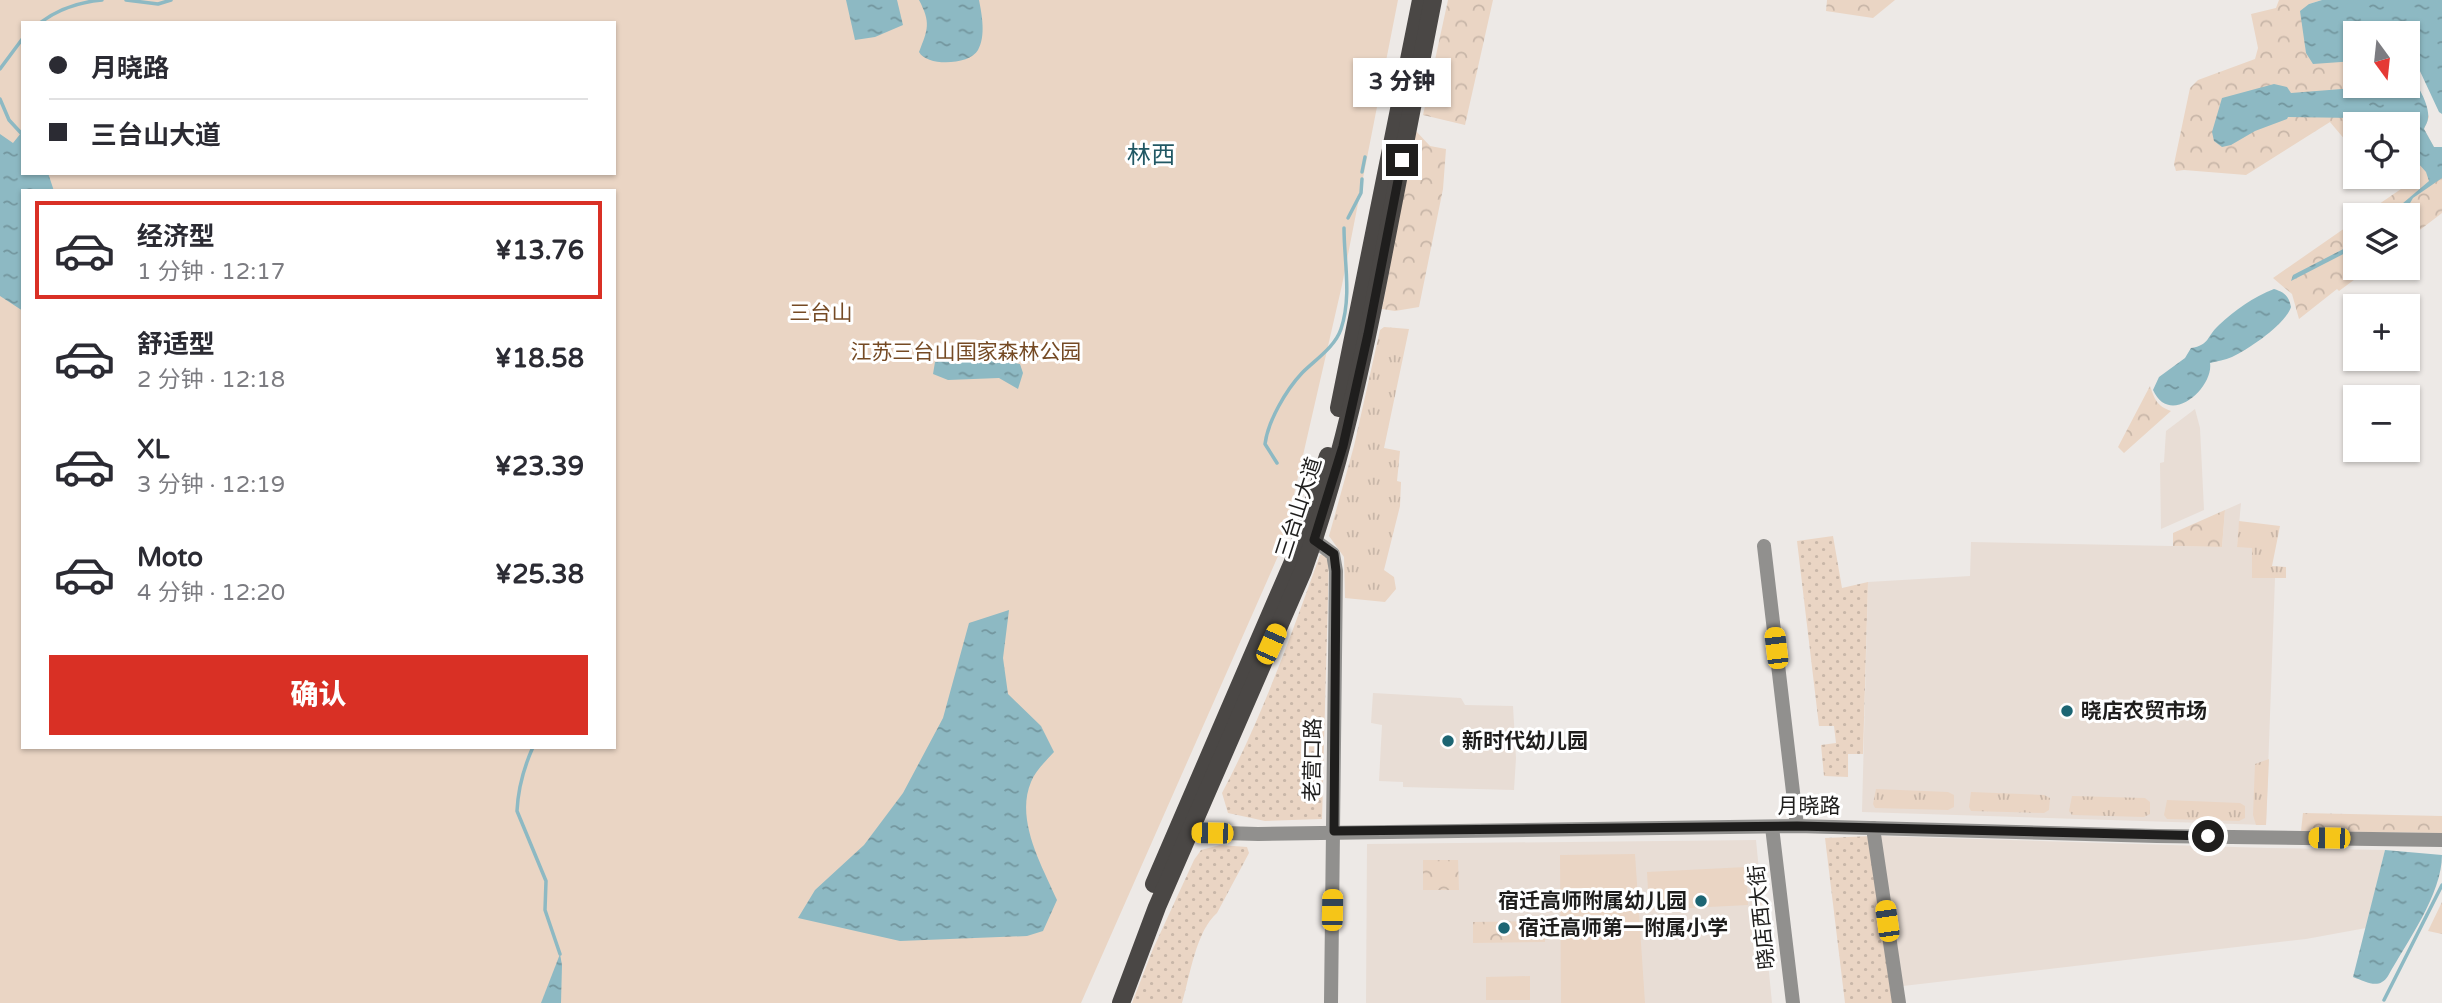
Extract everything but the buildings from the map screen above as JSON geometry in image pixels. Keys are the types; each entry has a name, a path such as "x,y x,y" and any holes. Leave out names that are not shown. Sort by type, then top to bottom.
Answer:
{"main road":[{"name":"三台山大道","path":"1308,539 1334,439 1421,0"},
{"name":"三台山大道","path":"1109,1003 1133,936 1184,830 1308,539 1343,446 1363,359 1433,0"},
{"name":"三台山大道","path":"1121,1003 1184,830"}],"street":[{"name":"老营口路","path":"1308,539 1334,554 1336,571 1331,1003"},
{"path":"1764,546 1797,826"},
{"name":"月晓路","path":"1184,830 1797,826 2157,836 2442,840"},
{"name":"晓店西大街","path":"1772,827 1793,1003"},
{"path":"1873,828 1899,1003"}],"shaded area":[{"path":"2195,409 2200,428 2204,510 2161,529 2160,463 2164,462 2166,431"},
{"name":"晓店农贸市场","path":"2241,503 2237,547 2252,547 2252,578 2275,578 2266,825 1862,812 1868,582 1970,576 1971,542 2222,547 2225,510"},
{"name":"新时代幼儿园","path":"1373,693 1461,698 1465,705 1513,706 1516,758 1514,790 1403,787 1403,782 1379,781 1382,725 1371,723"},
{"path":"1879,836 2385,850 2366,928 2306,939 1903,986"},
{"name":"宿迁高师第一附属小学","path":"1756,840 1772,1003 1366,1003 1367,844"}],"green space":[{"name":"江苏三台山国家森林公园","path":"0,0 1398,0 1342,285 1282,547 1081,1003 0,1003"},
{"path":"1448,0 1493,0 1465,125 1423,115"},
{"path":"1827,0 1895,0 1873,18 1826,11"},
{"path":"2279,0 2322,0 2309,4 2306,53 2343,61 2343,98 2420,96 2429,117 2424,129 2434,147 2442,147 2442,213 2420,230 2420,203 2381,203 2401,189 2420,189 2420,112 2343,112 2343,137 2330,122 2246,175 2176,171 2174,164 2190,88 2198,80 2255,59 2258,48 2251,14 2276,8"},
{"path":"1415,130 1430,146 1446,149 1443,189 1419,307 1395,311 1382,309"},
{"path":"2343,229 2343,280 2354,280 2339,291 2337,289 2299,319 2292,294 2273,278"},
{"path":"1384,327 1409,329 1384,448 1400,451 1397,481 1401,482 1400,506 1384,570 1394,577 1396,589 1385,602 1345,598 1344,557 1329,536 1354,446 1380,330"},
{"path":"2150,386 2157,402 2171,411 2124,453 2118,447"},
{"path":"2225,510 2222,547 2173,546 2173,533"},
{"path":"2239,521 2280,526 2272,566 2286,567 2286,578 2252,578 2252,548 2237,547"},
{"path":"1833,536 1842,588 1868,582 1863,754 1848,754 1848,777 1824,776 1821,745 1836,743 1834,726 1819,726 1797,541"},
{"path":"1325,553 1329,558 1322,819 1265,821 1228,813 1222,793 1263,706 1320,555"},
{"path":"2269,759 2266,825 2256,825 2253,815 2255,764"},
{"path":"1876,789 1948,792 1954,795 1954,807 1948,810 1875,808 1873,804"},
{"path":"1971,792 2044,795 2050,798 2049,810 2044,813 1971,811"},
{"path":"2072,796 2145,798 2150,802 2150,814 2144,817 2072,815 2069,811"},
{"path":"2167,800 2240,803 2245,806 2245,818 2239,821 2167,819 2164,815"},
{"path":"2303,813 2442,816 2442,833 2301,831"},
{"path":"1872,836 1896,1003 1845,1003 1825,838"},
{"path":"1220,845 1247,847 1249,853 1199,942 1182,1003 1132,1003 1153,949 1194,860 1201,850"},
{"path":"1635,854 1645,1003 1561,1003 1560,855"},
{"path":"1423,860 1458,860 1459,890 1423,890"},
{"path":"1746,867 1748,905 1649,908 1647,872"},
{"path":"2442,902 2442,934 2428,931"},
{"path":"1545,921 1545,942 1473,943 1473,922"},
{"path":"1530,976 1530,1000 1486,1000 1486,977"}],"water":[{"path":"846,0 897,0 903,25 875,37 855,40"},
{"path":"919,0 979,0 983,32 978,50 967,59 958,61 939,62 924,57 919,52 927,20"},
{"path":"2322,0 2442,0 2442,114 2420,71 2420,21 2343,21 2343,62 2313,64 2306,53 2300,11 2309,4"},
{"path":"2274,84 2287,87 2291,93 2343,89 2343,98 2420,98 2420,91 2428,114 2424,129 2434,147 2442,147 2442,178 2413,198 2410,203 2403,203 2429,181 2420,165 2420,112 2343,112 2343,118 2288,117 2231,145 2222,147 2214,141 2212,132 2222,98"},
{"path":"21,133 21,175 49,175 53,189 21,189 21,310 0,296 0,134 13,143"},
{"path":"2343,249 2343,254 2291,281 2293,275"},
{"path":"2274,289 2286,295 2291,307 2282,321 2266,336 2239,353 2210,363 2205,383 2189,400 2170,405 2160,401 2153,390 2159,377 2185,358 2191,348 2205,343 2219,325 2238,309"},
{"path":"957,356 980,356 1020,364 1023,373 1018,389 999,378 948,380 933,374 935,362"},
{"path":"1009,610 1003,658 1008,694 1041,726 1054,752 1031,782 1026,812 1032,842 1057,900 1043,931 1027,936 900,941 798,918 815,890 864,845 903,793 943,718 969,623"},
{"path":"2385,850 2442,855 2436,886 2422,917 2388,976 2381,983 2372,984 2353,977"},
{"path":"560,954 561,1003 541,1003"}],"waterway":[{"path":"43,21 70,7 102,0"},
{"path":"126,0 158,4 171,0"},
{"path":"0,69 21,41"},
{"path":"0,99 9,120 21,133"},
{"path":"1362,172 1365,157"},
{"path":"1348,218 1361,193 1362,179"},
{"path":"1277,463 1265,444 1274,416 1296,380 1329,347 1341,329 1347,291 1344,228"},
{"path":"532,749 522,779 517,811 546,881 545,910 560,954"},
{"path":"2384,1000 2442,885"}],"place":[{"name":"晓店农贸市场","path":"2067,711"},
{"name":"新时代幼儿园","path":"1448,741"},
{"name":"宿迁高师附属幼儿园","path":"1701,901"},
{"name":"宿迁高师第一附属小学","path":"1504,928"}],"district":[{"name":"林西","path":"1151,155"}],"route":[{"path":"1402,160 1343,446 1314,540 1334,554 1336,571 1334,831 1797,826 2208,836"}],"park label":[{"name":"三台山","path":"821,313"}]}
